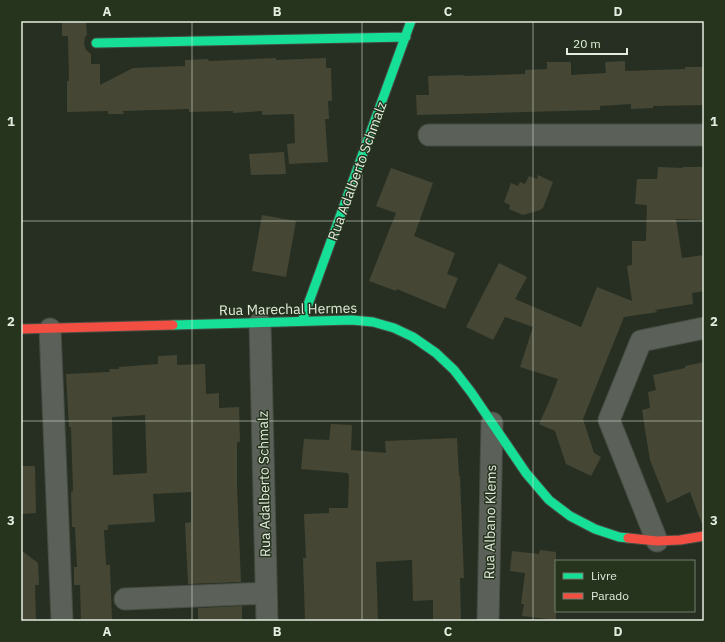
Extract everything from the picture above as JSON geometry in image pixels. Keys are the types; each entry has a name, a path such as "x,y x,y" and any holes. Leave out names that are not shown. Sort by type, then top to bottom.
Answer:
{"street":[{"name":"Rua Adalberto Schmalz","path":"302,321 412,21"},
{"path":"96,43 406,37"},
{"path":"429,135 704,135"},
{"name":"Rua Marechal Hermes","path":"21,330 352,320 373,322 394,328 413,337 436,353 454,370 471,392 526,473 550,500 570,516 595,529 619,537 657,541 680,540 704,536"},
{"name":"Rua Adalberto Schmalz","path":"260,323 267,621"},
{"path":"657,541 609,420 642,341 704,328"},
{"path":"50,329 62,621"},
{"name":"Rua Albano Klems","path":"488,621 492,423"},
{"path":"125,599 266,593"}],"building":[{"path":"62,21 86,21 87,35 85,37 84,44 86,50 91,54 91,64 100,64 100,85 133,68 185,66 185,60 208,59 209,61 276,58 276,60 326,58 326,68 331,68 332,101 328,101 329,119 325,119 328,162 289,164 287,144 295,143 294,114 262,115 262,111 233,113 233,111 189,112 189,109 123,111 124,114 108,114 108,111 67,112 67,81 69,81 68,36 62,36"},
{"path":"625,61 625,71 704,67 704,105 653,106 653,108 631,109 631,104 600,106 600,110 417,115 416,95 429,95 428,76 525,74 525,70 547,69 547,62 571,62 571,75 606,73 605,62"},
{"path":"284,152 286,174 251,175 249,154"},
{"path":"658,167 704,167 704,220 676,219 682,258 704,255 704,291 692,293 693,304 655,310 658,312 624,317 583,419 594,453 601,457 591,476 566,464 555,431 539,424 558,379 520,367 533,327 505,317 493,340 466,327 499,263 527,277 515,299 581,327 597,287 632,301 627,266 632,265 632,241 646,241 647,205 635,204 637,179 657,179"},
{"path":"391,168 433,183 414,236 455,253 447,274 458,278 445,309 397,289 396,291 369,281 396,213 376,206"},
{"path":"538,175 553,182 543,208 523,215 509,209 510,205 504,202 511,183 518,186 520,182 525,184 529,176 537,179"},
{"path":"262,215 296,221 286,277 252,271"},
{"path":"177,355 177,365 205,364 206,394 219,393 219,408 239,407 240,442 237,442 237,486 241,582 188,584 185,523 191,522 191,492 153,494 155,522 108,525 108,530 104,530 106,565 110,565 112,621 81,621 80,585 74,585 74,567 77,567 75,527 72,527 71,492 73,491 71,427 69,427 66,374 110,372 109,369 119,369 119,367 158,364 158,356","holes":["145,415 147,473 113,475 112,417"]},
{"path":"704,362 704,524 702,524 690,492 667,503 650,460 642,410 650,408 648,392 656,390 653,375"},
{"path":"331,424 352,425 351,450 386,453 385,441 457,438 464,578 460,578 461,621 433,621 433,600 413,601 412,560 376,562 378,621 305,621 303,558 306,558 304,514 329,513 329,508 348,508 348,473 301,469 304,439 329,440"},
{"path":"21,466 35,466 36,513 21,514"},
{"path":"21,550 38,563 39,585 35,585 36,621 21,621"},
{"path":"540,550 556,552 556,620 522,616 524,604 521,604 525,573 510,571 512,551 539,554"},
{"path":"242,606 242,621 198,621 198,608"}],"traffic: fast":[{"path":"302,321 411,21"},
{"path":"96,43 406,37"},
{"path":"173,325 352,320 373,322 394,328 413,337 436,353 454,370 471,392 526,473 549,500 570,516 595,529 619,537 628,538"}],"traffic: jam":[{"path":"21,329 173,325"},
{"path":"628,538 657,541 680,540 704,536"}]}
